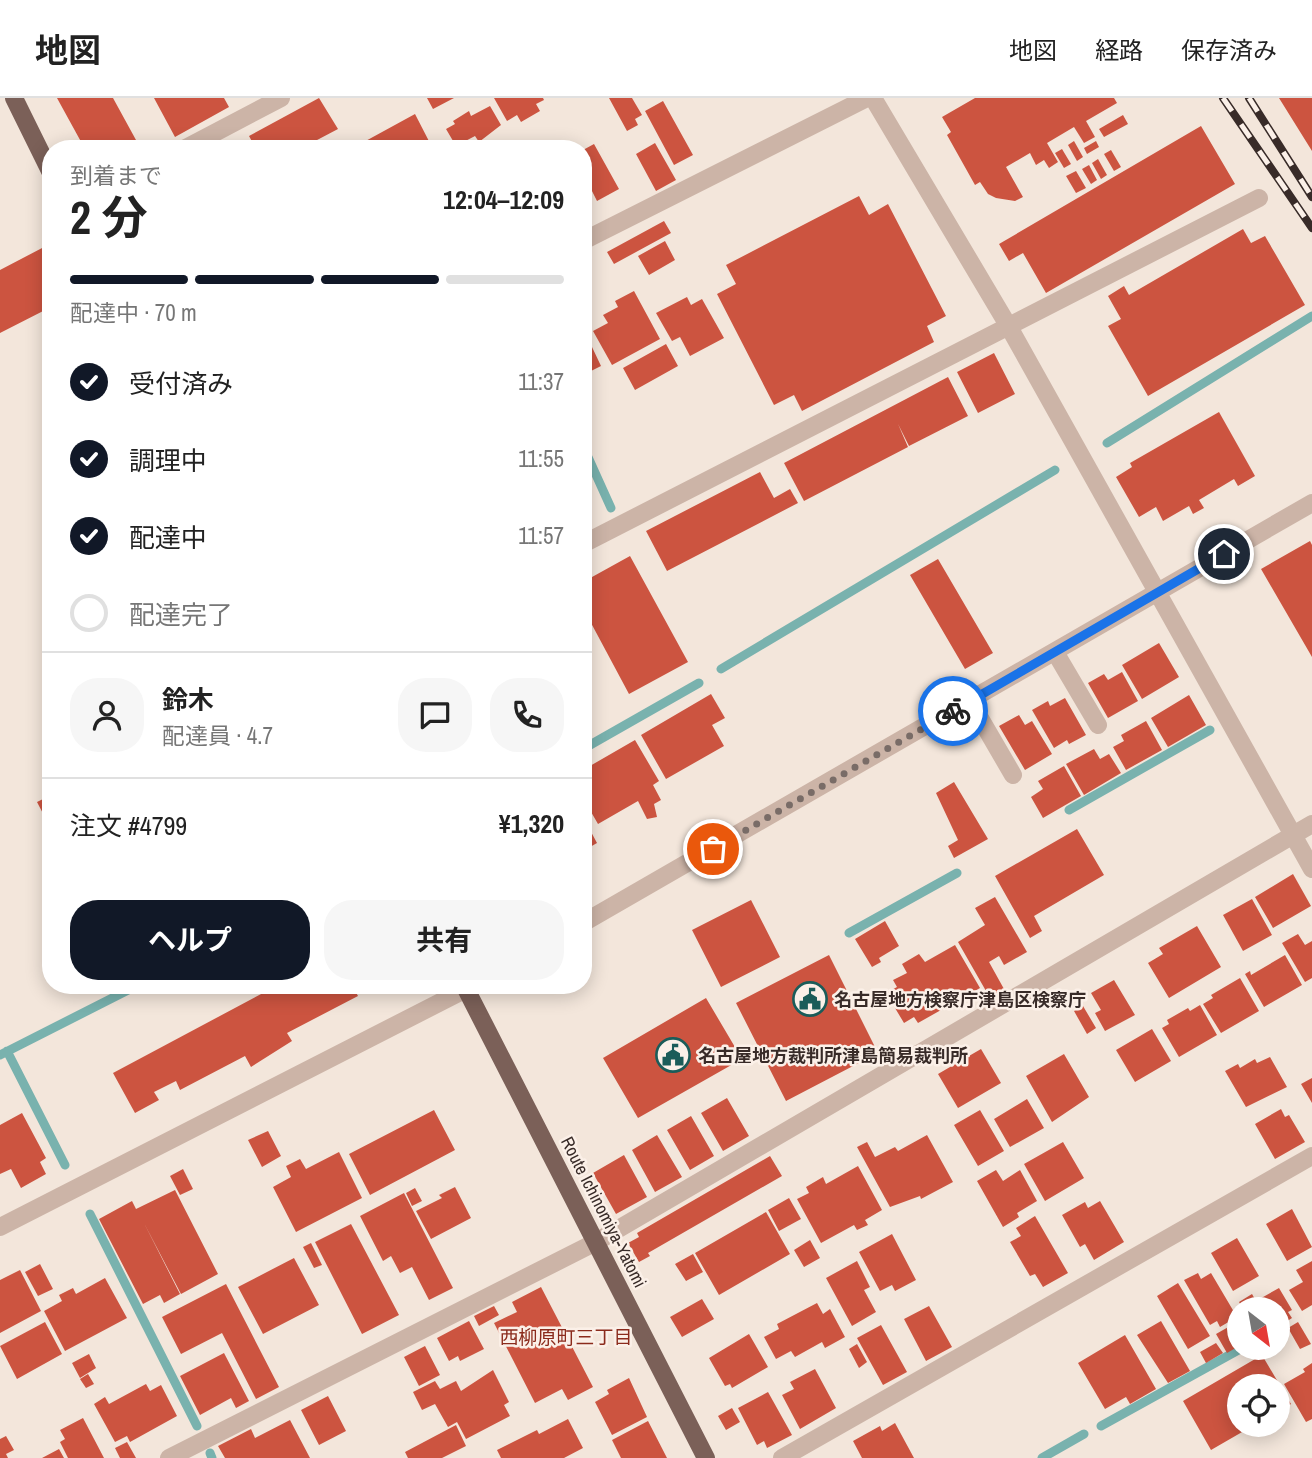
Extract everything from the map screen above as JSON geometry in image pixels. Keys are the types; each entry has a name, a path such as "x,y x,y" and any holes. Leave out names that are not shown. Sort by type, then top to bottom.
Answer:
{"main road":[{"path":"14,98 42,155"},
{"name":"Route Ichinomiya-Yatomi","path":"472,994 706,1458"}],"street":[{"path":"201,140 281,98"},
{"path":"592,236 867,98"},
{"path":"873,98 1009,327 1312,869"},
{"path":"592,539 1259,198"},
{"path":"592,918 1312,503"},
{"path":"1055,652 1098,725"},
{"path":"970,701 1013,775"},
{"path":"169,1458 596,1242 1312,824"},
{"path":"0,1227 454,994"},
{"path":"782,1458 1312,1156"}],"building":[{"path":"57,98 113,98 136,140 80,140"},
{"path":"154,98 224,98 229,107 175,137"},
{"path":"319,98 338,129 317,140 251,140 249,136"},
{"path":"427,98 454,98 433,109"},
{"path":"494,98 544,100 536,104 540,111 521,122 517,115 507,121"},
{"path":"609,98 632,98 642,115 635,119 638,125 627,131"},
{"path":"975,98 1114,98 1117,103 1086,121 1095,137 1084,143 1074,127 1047,143 1058,162 1049,168 1044,160 1036,165 1030,153 1006,167 1023,197 1015,201 988,194 980,182 975,185 947,135 951,132 942,117"},
{"path":"1279,98 1312,98 1312,151"},
{"path":"663,101 693,155 674,165 645,111"},
{"path":"490,106 501,125 482,140 475,136 467,140 452,140 446,129 469,111 471,116"},
{"path":"415,114 428,140 367,140"},
{"path":"1123,115 1128,124 1104,137 1099,129"},
{"path":"1201,126 1235,184 1046,293 1023,253 1009,261 999,244"},
{"path":"1074,141 1083,157 1077,161 1068,145"},
{"path":"1096,141 1099,147 1087,154 1084,148"},
{"path":"655,143 676,180 656,191 636,154"},
{"path":"594,144 619,189 597,201 592,191"},
{"path":"1062,149 1071,164 1064,168 1055,153"},
{"path":"1111,150 1121,167 1114,171 1104,154"},
{"path":"1098,159 1107,175 1101,179 1092,163"},
{"path":"1089,165 1097,180 1091,184 1082,169"},
{"path":"1076,171 1086,188 1076,193 1066,176"},
{"path":"859,196 869,215 888,204 946,316 927,326 934,342 802,411 794,395 774,405 717,294 736,284 726,265"},
{"path":"664,221 671,233 614,264 607,252"},
{"path":"1243,229 1251,243 1265,236 1305,305 1148,396 1108,326 1121,319 1108,296 1124,286 1129,295"},
{"path":"665,241 675,260 649,275 638,256"},
{"path":"42,248 42,312 0,333 0,270"},
{"path":"634,291 660,339 612,365 593,331 608,323 603,315 618,307 615,301"},
{"path":"687,297 691,305 702,299 724,338 690,356 680,337 672,341 656,313"},
{"path":"666,344 678,366 635,390 623,368"},
{"path":"592,347 601,366 592,370"},
{"path":"994,353 1015,394 978,413 957,372"},
{"path":"948,377 968,416 909,446 898,424 908,447 804,501 784,463"},
{"path":"1219,412 1255,476 1238,486 1234,479 1199,500 1204,508 1193,514 1189,506 1163,521 1156,507 1139,517 1116,477 1132,467 1130,463"},
{"path":"760,472 774,498 790,489 798,503 667,571 646,531"},
{"path":"1310,541 1312,545 1312,657 1261,569"},
{"path":"630,556 688,662 629,694 592,625 592,577"},
{"path":"938,559 993,653 965,669 910,575"},
{"path":"1159,643 1179,677 1142,699 1122,665"},
{"path":"1122,672 1138,701 1108,718 1088,683 1104,674 1108,680"},
{"path":"711,694 725,718 712,725 724,746 666,779 641,735"},
{"path":"1189,695 1206,725 1168,747 1151,718"},
{"path":"1065,698 1086,735 1069,744 1067,740 1054,748 1032,710 1048,701 1050,706"},
{"path":"1019,715 1025,725 1032,721 1052,754 1025,770 999,726"},
{"path":"1146,721 1162,750 1126,770 1113,747 1124,741 1121,735"},
{"path":"635,740 659,781 653,785 661,800 654,804 657,817 647,819 638,801 598,824 592,814 592,765"},
{"path":"1094,749 1100,759 1109,754 1121,773 1084,795 1066,764"},
{"path":"1064,766 1081,796 1043,818 1031,797 1043,789 1038,781"},
{"path":"954,782 988,839 954,858 948,846 958,840 936,793"},
{"path":"1077,829 1104,875 1034,916 1042,931 1030,938 995,876"},
{"path":"1293,874 1311,906 1273,928 1255,897"},
{"path":"995,897 1027,952 1004,965 999,956 989,962 1004,989 990,998 958,942 985,925 975,908"},
{"path":"1252,899 1272,935 1243,951 1223,915"},
{"path":"751,900 780,957 721,987 692,930"},
{"path":"885,921 899,946 879,958 881,962 872,967 855,939"},
{"path":"1197,926 1221,967 1169,998 1148,963 1163,954 1159,948"},
{"path":"1298,934 1305,945 1312,941 1312,978 1305,982 1282,943"},
{"path":"955,945 980,988 918,1023 914,1017 904,1023 886,993 897,987 893,980 907,973 902,964 919,954 925,962"},
{"path":"829,955 878,1053 786,1101 736,1003"},
{"path":"1285,955 1302,985 1264,1007 1245,974 1250,971 1251,975"},
{"path":"1240,978 1259,1011 1221,1033 1203,1004 1213,998 1211,995"},
{"path":"1114,980 1135,1015 1105,1031 1095,1013 1101,1010 1091,993"},
{"path":"261,994 358,996 287,1033 292,1041 251,1067 245,1056 180,1090 176,1081 154,1092 159,1100 135,1113 113,1073"},
{"path":"706,998 742,1059 638,1118 603,1058"},
{"path":"1200,1005 1217,1035 1179,1057 1162,1028 1169,1024 1167,1020 1188,1008 1190,1011"},
{"path":"1083,1006 1096,1028 1087,1034 1074,1011"},
{"path":"1152,1029 1171,1061 1135,1082 1116,1050"},
{"path":"981,1049 1001,1083 958,1108 938,1074"},
{"path":"1064,1054 1089,1097 1052,1122 1026,1076"},
{"path":"1270,1057 1287,1087 1246,1107 1225,1071 1238,1064 1240,1068 1255,1059 1257,1063"},
{"path":"1312,1078 1312,1103 1301,1084"},
{"path":"727,1098 749,1136 723,1151 701,1113"},
{"path":"1027,1099 1044,1128 1010,1147 994,1119"},
{"path":"1281,1109 1285,1117 1289,1115 1305,1142 1275,1159 1255,1124"},
{"path":"434,1110 455,1150 370,1195 349,1154"},
{"path":"980,1110 1004,1151 978,1166 954,1125"},
{"path":"22,1113 46,1158 40,1162 46,1174 21,1188 11,1169 0,1174 0,1125"},
{"path":"691,1116 714,1156 690,1170 667,1130"},
{"path":"268,1131 281,1156 262,1167 248,1140"},
{"path":"657,1135 682,1177 655,1192 632,1150"},
{"path":"927,1135 953,1182 921,1199 920,1196 890,1207 857,1147 867,1142 875,1157 895,1147 898,1151"},
{"path":"1063,1142 1084,1178 1045,1201 1024,1164"},
{"path":"339,1152 362,1198 296,1232 273,1187 291,1177 286,1166 300,1159 306,1169"},
{"path":"624,1155 647,1197 616,1214 593,1173"},
{"path":"770,1156 782,1176 648,1253 650,1256 639,1262 628,1243 639,1237 637,1233"},
{"path":"858,1166 882,1210 865,1220 868,1225 857,1230 854,1225 821,1243 797,1199 809,1193 806,1187 823,1177 826,1184"},
{"path":"183,1169 193,1189 180,1195 170,1176"},
{"path":"996,1170 1003,1181 1020,1170 1037,1201 1017,1213 1019,1217 1003,1227 977,1181"},
{"path":"455,1187 471,1218 431,1239 416,1211 442,1198 439,1195"},
{"path":"415,1188 422,1201 412,1206 406,1193"},
{"path":"175,1190 218,1274 181,1294 144,1223 180,1294 164,1303 160,1295 143,1304 99,1219 132,1201 136,1209"},
{"path":"404,1193 453,1288 429,1300 412,1267 400,1273 391,1256 383,1261 360,1216"},
{"path":"789,1198 801,1219 779,1231 768,1210"},
{"path":"1100,1201 1124,1242 1094,1260 1085,1244 1080,1247 1062,1215 1085,1202 1088,1208"},
{"path":"1292,1209 1312,1247 1287,1261 1266,1224"},
{"path":"766,1212 790,1254 719,1295 695,1253"},
{"path":"1035,1216 1068,1273 1043,1287 1035,1274 1030,1276 1010,1242 1021,1236 1016,1228"},
{"path":"351,1224 399,1315 362,1334 315,1242"},
{"path":"892,1234 916,1280 895,1291 892,1285 880,1291 859,1252"},
{"path":"1237,1238 1259,1276 1233,1291 1211,1253"},
{"path":"810,1240 820,1258 804,1267 794,1250"},
{"path":"311,1243 322,1265 314,1268 303,1247"},
{"path":"693,1254 703,1272 686,1281 675,1264"},
{"path":"294,1258 319,1305 263,1334 238,1287"},
{"path":"857,1261 870,1287 864,1290 876,1312 852,1326 826,1278"},
{"path":"1312,1261 1312,1305 1302,1311 1289,1290 1303,1282 1296,1270"},
{"path":"40,1264 53,1289 38,1296 25,1272"},
{"path":"20,1270 41,1311 0,1333 0,1280"},
{"path":"1198,1273 1201,1279 1211,1273 1227,1300 1227,1323 1220,1327 1217,1321 1210,1325 1184,1280"},
{"path":"105,1278 127,1318 65,1351 44,1311 62,1301 59,1295 73,1288 76,1294"},
{"path":"1178,1283 1210,1336 1188,1349 1157,1296"},
{"path":"226,1284 279,1387 256,1399 222,1333 181,1354 162,1317"},
{"path":"541,1287 593,1387 568,1400 562,1389 535,1403 494,1323 517,1312 512,1302"},
{"path":"1279,1288 1284,1297 1263,1297"},
{"path":"702,1299 714,1319 682,1337 670,1317"},
{"path":"817,1303 823,1314 830,1309 845,1337 825,1348 822,1342 795,1357 791,1351 776,1359 764,1337 779,1329 777,1324"},
{"path":"494,1306 499,1315 479,1326 474,1316"},
{"path":"929,1306 952,1347 926,1361 904,1319"},
{"path":"469,1321 484,1349 460,1361 458,1356 449,1361 437,1338"},
{"path":"1161,1321 1190,1371 1168,1383 1137,1335"},
{"path":"45,1322 62,1354 17,1379 0,1346"},
{"path":"1298,1322 1311,1344 1300,1349 1290,1327"},
{"path":"881,1325 907,1372 883,1385 857,1338"},
{"path":"1227,1328 1227,1353 1216,1334"},
{"path":"749,1334 768,1367 732,1388 730,1384 725,1386 709,1358"},
{"path":"1125,1335 1156,1389 1130,1404 1126,1397 1105,1409 1078,1363"},
{"path":"1216,1343 1223,1353 1206,1363 1200,1352"},
{"path":"857,1344 867,1362 859,1368 849,1349"},
{"path":"425,1346 440,1375 419,1386 404,1357"},
{"path":"224,1353 249,1401 236,1408 231,1398 200,1415 180,1376"},
{"path":"89,1354 96,1368 80,1378 72,1363"},
{"path":"1253,1360 1265,1360 1273,1374 1229,1374"},
{"path":"1312,1363 1312,1419 1306,1422 1290,1394 1290,1381 1305,1372 1303,1369"},
{"path":"815,1369 836,1408 800,1429 782,1395 794,1389 790,1382"},
{"path":"493,1370 509,1402 504,1405 510,1416 466,1439 457,1422 448,1427 435,1404 422,1410 413,1392 435,1381 440,1389 456,1381 461,1391"},
{"path":"88,1374 94,1384 86,1388 80,1379"},
{"path":"1227,1375 1227,1437 1234,1437 1211,1450 1183,1401"},
{"path":"629,1378 647,1417 612,1435 595,1402 609,1394 607,1390"},
{"path":"146,1384 150,1391 161,1385 177,1416 130,1442 127,1436 115,1442 94,1404 105,1397 109,1404"},
{"path":"768,1392 792,1435 767,1448 764,1441 757,1445 738,1408"},
{"path":"328,1396 346,1431 319,1445 301,1410"},
{"path":"732,1408 740,1422 726,1430 718,1416"},
{"path":"83,1418 104,1458 68,1458 60,1442 65,1439 60,1430"},
{"path":"568,1419 583,1448 564,1458 501,1458 497,1450 537,1430 539,1434"},
{"path":"290,1420 310,1458 225,1458 218,1446 251,1429 255,1438"},
{"path":"648,1421 667,1458 621,1458 612,1440"},
{"path":"895,1423 914,1458 862,1458 853,1441 880,1426 882,1431"},
{"path":"456,1425 466,1446 442,1458 408,1458 405,1452"},
{"path":"6,1436 14,1450 6,1454 8,1458 0,1458 0,1439"},
{"path":"127,1442 136,1458 120,1458 115,1448"},
{"path":"59,1449 64,1458 42,1458"}],"waterway":[{"path":"1107,443 1312,316"},
{"path":"592,466 611,508"},
{"path":"721,669 1055,470"},
{"path":"592,744 699,683"},
{"path":"1069,810 1210,730"},
{"path":"849,933 957,873"},
{"path":"0,1055 120,994"},
{"path":"7,1051 65,1165"},
{"path":"90,1214 197,1426"},
{"path":"1101,1426 1227,1356"},
{"path":"1042,1458 1084,1434"},
{"path":"210,1453 212,1458"}],"railway":[{"path":"1223,98 1312,228"},
{"path":"1249,98 1312,197"}],"way so far":[{"path":"713,849 953,711"}],"place":[{"name":"名古屋地方検察庁津島区検察庁","path":"810,999"},
{"name":"名古屋地方裁判所津島簡易裁判所","path":"673,1055"}],"district":[{"name":"西柳原町三丁目","path":"566,1337"}],"route":[{"path":"953,711 1224,554"}]}
